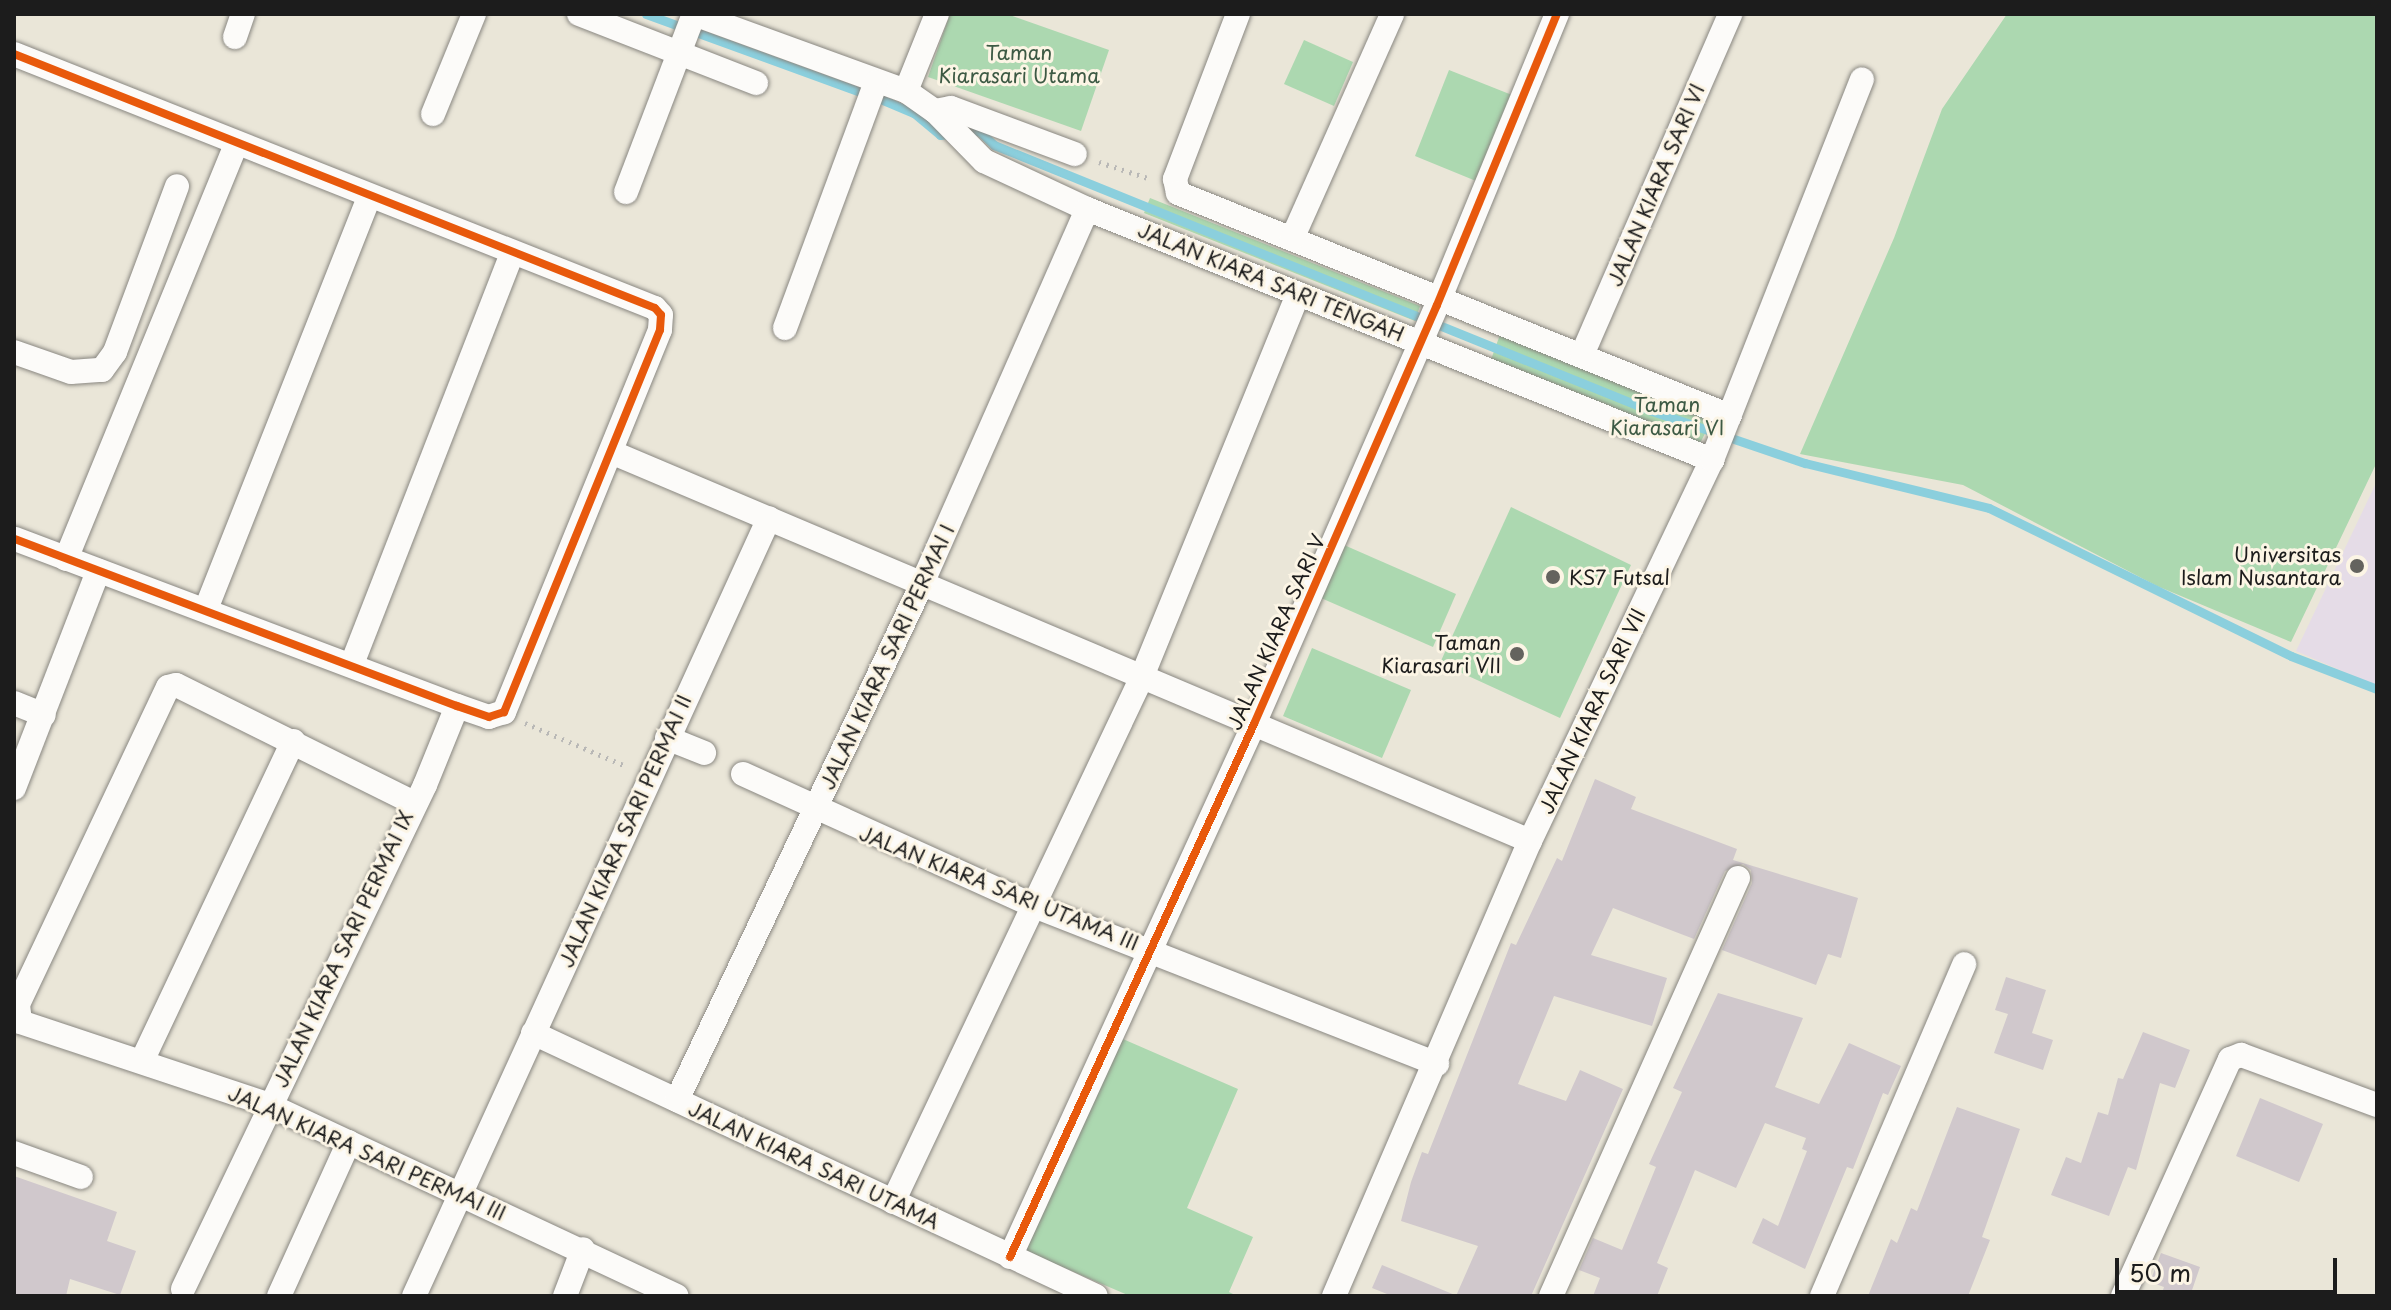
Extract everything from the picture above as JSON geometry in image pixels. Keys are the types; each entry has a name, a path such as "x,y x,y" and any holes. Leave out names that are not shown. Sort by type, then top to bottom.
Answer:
{"street":[{"path":"433,114 474,14"},
{"path":"579,14 689,29 906,91 943,118 951,108 1075,154"},
{"path":"906,91 937,14"},
{"path":"1179,192 1238,14"},
{"path":"1292,239 1392,14"},
{"name":"JALAN KIARA SARI V","path":"1010,1257 1147,949 1254,724 1430,321 1557,14"},
{"name":"JALAN KIARA SARI VI","path":"1582,355 1730,14"},
{"path":"689,29 756,83"},
{"path":"626,192 689,29"},
{"path":"14,54 236,145 655,308 661,315 611,452 504,712 489,717 457,706 14,539"},
{"name":"JALAN KIARA SARI VII","path":"1334,1296 1437,1064 1530,841 1721,438 1862,80"},
{"path":"785,328 876,82"},
{"name":"JALAN KIARA SARI TENGAH","path":"943,118 969,149 984,161 1087,209 1298,294 1582,355 1721,438"},
{"path":"66,559 236,145"},
{"path":"14,352 71,372 102,370 115,352 177,186"},
{"name":"JALAN KIARA SARI TENGAH","path":"1179,192 1292,239 1430,321 1721,438"},
{"path":"206,609 369,197"},
{"name":"JALAN KIARA SARI PERMAI I","path":"677,1100 921,586 1087,209"},
{"path":"352,664 512,253"},
{"path":"893,1202 1141,679 1298,294"},
{"path":"611,452 921,586 1530,841"},
{"name":"JALAN KIARA SARI PERMAI II","path":"414,1296 769,518"},
{"path":"14,788 98,571"},
{"name":"JALAN KIARA SARI PERMAI III","path":"293,741 176,685 168,687 18,1005 20,1022 269,1105 583,1249 677,1296"},
{"path":"14,703 44,715"},
{"name":"JALAN KIARA SARI PERMAI IX","path":"183,1289 419,794 457,706"},
{"path":"667,738 704,753"},
{"path":"142,1061 293,741 419,794"},
{"name":"JALAN KIARA SARI UTAMA III","path":"743,774 816,811 1034,906 1437,1064"},
{"path":"1551,1296 1738,878"},
{"path":"1822,1296 1964,964"},
{"name":"JALAN KIARA SARI UTAMA","path":"533,1033 1096,1296"},
{"path":"2123,1296 2230,1059 2241,1055 2377,1105"},
{"path":"279,1296 349,1142"},
{"path":"14,1153 81,1177"},
{"path":"565,1296 583,1249"}],"path":[{"path":"1075,154 1179,192"},
{"path":"504,712 649,776"}],"shaded area":[{"name":"Universitas Islam Nusantara","path":"2377,481 2377,686 2296,651"}],"green space":[{"name":"Taman Kiarasari Utama","path":"950,14 1007,14 1109,50 1081,131 928,77"},
{"path":"2007,14 2377,14 2377,462 2291,642 2157,586 1963,485 1800,454 1894,238 1942,109"},
{"path":"1304,40 1353,62 1334,106 1284,84"},
{"path":"1449,70 1512,95 1476,181 1415,156"},
{"path":"1150,198 1420,306 1415,321 1144,213"},
{"name":"Taman Kiarasari VI","path":"1502,329 1716,412 1695,453 1488,368"},
{"path":"1511,507 1631,565 1560,718 1440,663"},
{"path":"1344,545 1456,594 1433,647 1321,598"},
{"path":"1312,648 1411,690 1382,758 1283,716"},
{"path":"1116,1036 1238,1089 1187,1208 1253,1237 1229,1292 1237,1296 1130,1296 1025,1251"}],"building":[{"path":"1595,779 1636,797 1631,809 1737,849 1733,860 1858,898 1841,958 1828,954 1816,985 1722,950 1752,883 1751,870 1743,864 1725,871 1694,939 1613,908 1591,955 1667,978 1652,1026 1554,996 1518,1084 1566,1101 1580,1070 1623,1089 1531,1296 1456,1296 1478,1246 1401,1221 1411,1182 1422,1152 1428,1154 1511,943 1516,945 1557,858 1562,861"},
{"path":"2006,977 2046,990 2032,1033 2053,1040 2043,1070 1994,1053 2008,1014 1995,1010"},
{"path":"1718,993 1803,1018 1775,1087 1819,1104 1849,1043 1901,1066 1888,1095 1883,1093 1853,1169 1847,1167 1805,1269 1752,1243 1763,1218 1778,1226 1807,1151 1802,1149 1806,1138 1765,1123 1736,1188 1695,1170 1657,1263 1668,1268 1657,1296 1593,1296 1600,1278 1579,1270 1593,1238 1622,1250 1656,1167 1649,1164 1682,1092 1673,1088"},
{"path":"2143,1032 2190,1050 2175,1088 2160,1083 2136,1170 2128,1167 2109,1216 2051,1195 2066,1157 2081,1163 2098,1112 2108,1115 2118,1078 2123,1079"},
{"path":"2260,1098 2323,1124 2299,1182 2236,1156"},
{"path":"1957,1107 2020,1129 1982,1237 1990,1240 1968,1296 1868,1296 1891,1239 1897,1243 1911,1208 1917,1211"},
{"path":"14,1176 117,1212 107,1241 136,1251 120,1295 70,1279 66,1296 14,1296"},
{"path":"2161,1253 2200,1267 2190,1296 2161,1296 2164,1287 2150,1282"},
{"path":"1382,1265 1455,1296 1392,1296 1372,1288"}],"waterway":[{"path":"646,14 863,93"},
{"path":"883,100 914,113 940,135 979,131 994,145 1649,410 1805,463 1989,508 2291,656 2377,689"}],"cycle path":[{"path":"1010,1257 1254,724 1437,305 1557,14"},
{"path":"14,54 655,308 661,315 660,330 504,712 489,717 457,706 14,539"}],"place":[{"name":"Universitas Islam Nusantara","path":"2357,566"},
{"name":"KS7 Futsal","path":"1553,577"},
{"name":"Taman Kiarasari VII","path":"1517,654"}]}
